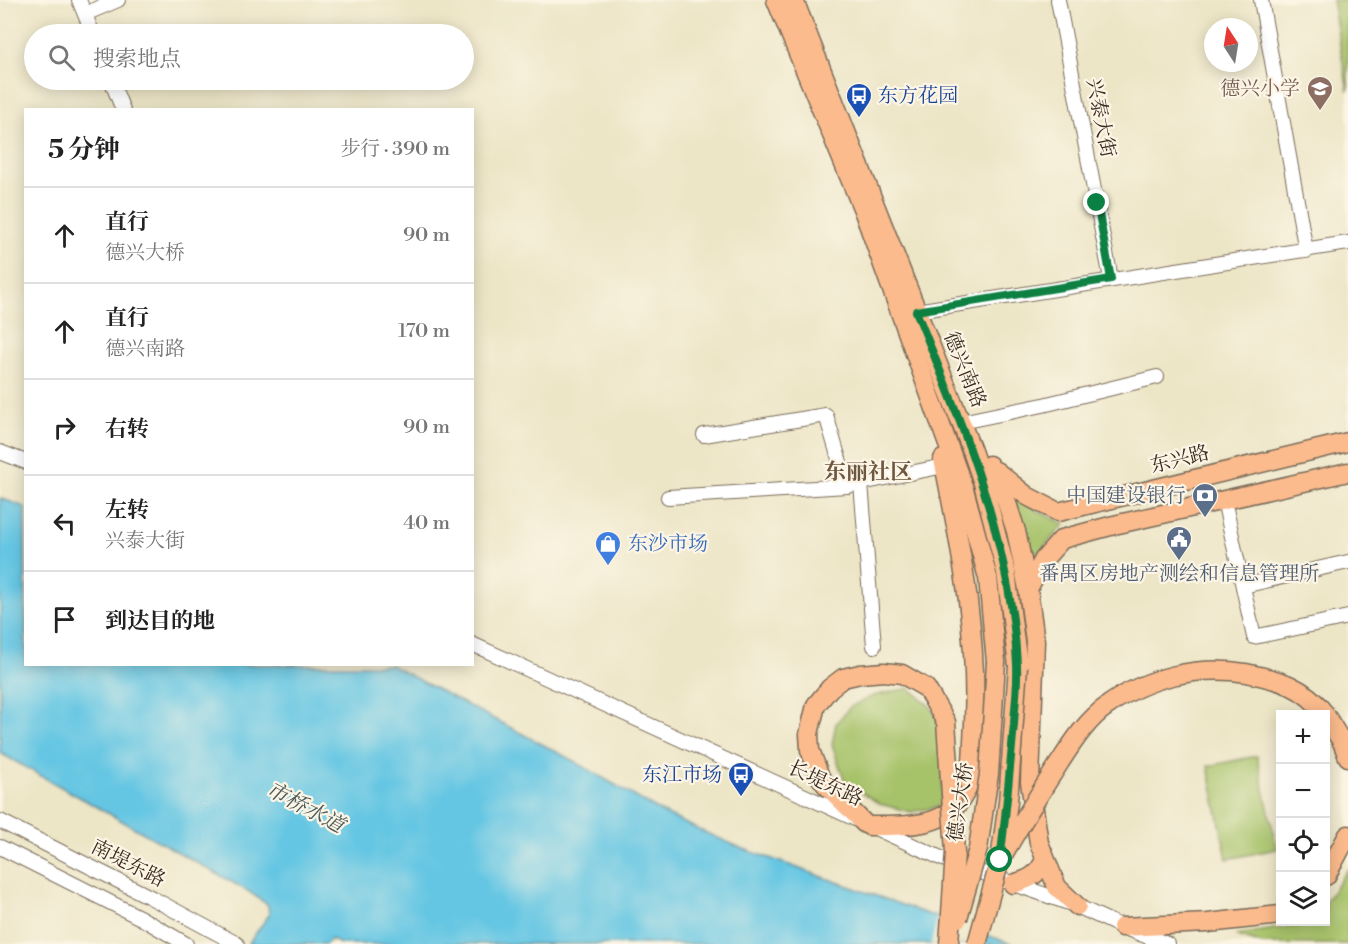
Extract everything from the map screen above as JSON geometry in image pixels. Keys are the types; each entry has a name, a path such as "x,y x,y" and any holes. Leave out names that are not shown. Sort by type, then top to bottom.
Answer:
{"main road":[{"name":"德兴南路","path":"776,0 863,210 964,489 988,578 996,663"},
{"name":"德兴南路","path":"794,0 983,483 1006,572 1018,666 1008,802"},
{"path":"930,395 959,536 973,626 975,723 971,777 975,793 988,805 1008,802 1014,799 1030,779"},
{"name":"东兴路","path":"971,448 1027,496 1058,513 1348,442"},
{"path":"989,465 1005,497 1016,531 1028,589 1035,641 1030,779 1039,843 1058,887 1077,906"},
{"path":"1028,589 1044,559 1062,539 1348,471"},
{"name":"德兴大桥","path":"950,944 978,849 989,774 996,663"},
{"path":"1000,860 1036,797 1086,726 1107,706 1147,683 1182,673 1235,671 1268,677 1298,688 1321,710"},
{"path":"950,944 955,852 946,722 926,688 902,674 884,672 843,678 830,688 816,705 809,734 810,750 820,777 867,825 899,826 925,823 942,817 961,800 971,777"},
{"path":"1330,723 1348,757"},
{"path":"977,944 1000,860 1008,802"},
{"path":"1328,872 1348,835"},
{"path":"1013,884 1029,880 1040,870 1046,860"},
{"path":"1122,927 1208,923 1276,916"}],"street":[{"path":"79,0 89,24"},
{"path":"85,14 118,0"},
{"name":"兴泰大街","path":"1058,0 1111,279"},
{"path":"1260,0 1306,250"},
{"path":"115,90 122,108"},
{"path":"916,311 1348,243"},
{"path":"961,423 1157,377"},
{"path":"704,435 826,415 846,486"},
{"path":"0,452 24,461"},
{"path":"668,497 846,486 944,466"},
{"path":"861,483 874,646"},
{"path":"1224,500 1254,638 1348,617"},
{"path":"1243,586 1348,562"},
{"name":"长堤东路","path":"474,645 943,859 1077,906 1122,927 1167,944"},
{"name":"南堤东路","path":"0,821 237,944"},
{"path":"0,847 141,918 186,944"}],"green space":[{"path":"1332,0 1348,0 1348,91"},
{"path":"1007,490 1036,510 1065,524 1027,565"},
{"path":"909,688 931,707 937,718 943,756 941,806 911,812 880,804 845,782 832,745 836,723 851,706 873,696"},
{"path":"1257,756 1276,849 1227,859 1208,766"},
{"path":"1348,869 1348,944 1263,944 1235,935 1296,926 1330,926 1330,895"}],"water":[{"name":"市桥水道","path":"0,498 24,507 24,666 393,666 574,761 663,813 695,828 741,848 1012,944 340,944 332,939 326,944 248,944 269,915 268,905 246,890 0,753"}],"pier":[{"path":"938,915 987,932 984,944 931,944"}],"place":[{"name":"德兴小学","path":"1320,112"},
{"name":"东方花园","path":"859,119"},
{"name":"中国建设银行","path":"1205,519"},
{"name":"番禺区房地产测绘和信息管理所","path":"1179,562"},
{"name":"东沙市场","path":"608,567"},
{"name":"东江市场","path":"741,798"}],"district":[{"name":"东丽社区","path":"868,472"}],"route":[{"path":"1000,860 1008,802 1018,666 1008,584 983,483 916,311 1111,279 1097,203"}]}
